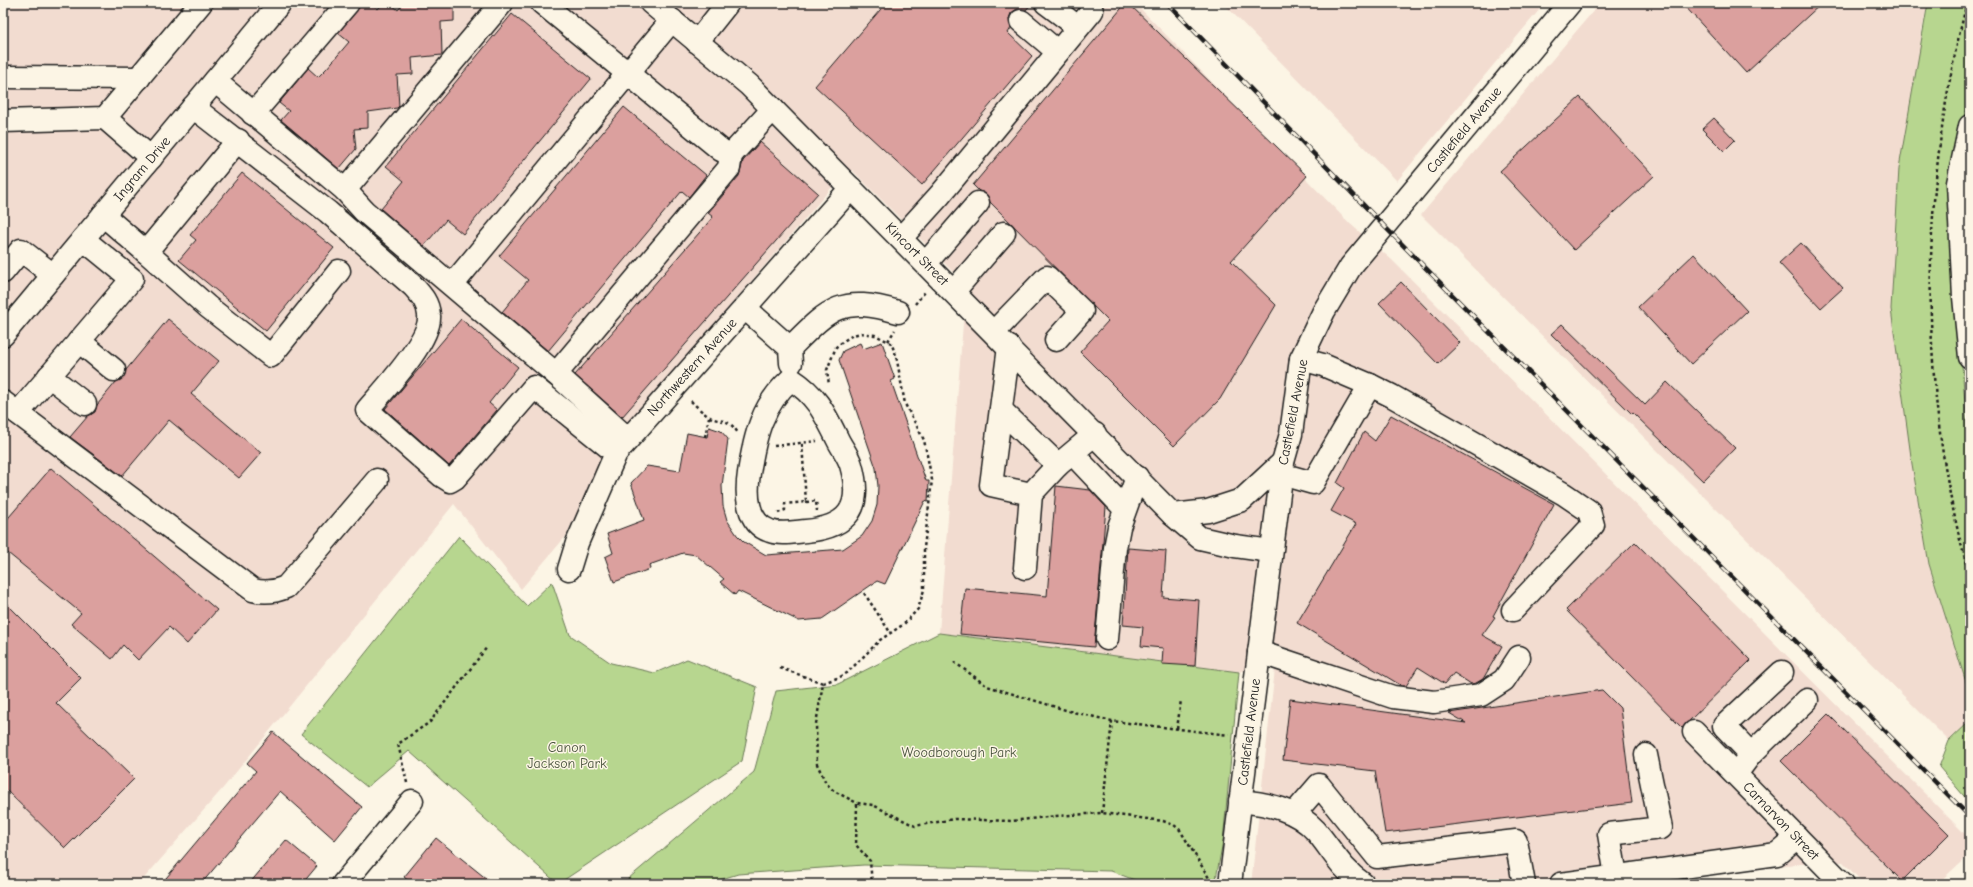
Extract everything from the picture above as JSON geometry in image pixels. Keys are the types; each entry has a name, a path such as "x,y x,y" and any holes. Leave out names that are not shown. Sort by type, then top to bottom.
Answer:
{"street":[{"path":"105,118 202,3"},
{"name":"Ingram Drive","path":"7,321 53,275 280,3"},
{"path":"345,190 502,3"},
{"path":"542,3 721,150 731,155"},
{"name":"Kincort Street","path":"651,3 749,85 954,291 1173,515 1200,538 1235,546 1271,551"},
{"path":"697,42 728,3"},
{"path":"901,238 940,195 1085,19 1046,3"},
{"name":"Castlefield Avenue","path":"1230,884 1282,468 1291,434 1301,359 1324,311 1351,266 1570,3"},
{"path":"253,114 342,5"},
{"path":"452,284 672,20"},
{"path":"1021,21 1058,52"},
{"path":"3,77 139,78"},
{"path":"215,81 345,190 364,211 452,284 556,374 622,446"},
{"path":"194,107 328,212 413,286 424,298 429,315 428,327 410,359 367,410 442,476 450,481 455,478 534,387 622,446"},
{"path":"556,374 729,168 731,155 773,109"},
{"path":"3,121 105,118 151,158"},
{"path":"1970,126 1958,183 1965,240 1964,297 1970,357"},
{"path":"146,252 238,140"},
{"name":"Northwestern Avenue","path":"568,569 577,543 622,446 851,188"},
{"path":"926,263 978,203"},
{"path":"103,215 208,307 271,356 339,271"},
{"path":"954,291 1004,233"},
{"path":"83,239 132,279 49,376 10,408 253,590 261,592 279,590 286,587 377,480"},
{"path":"3,272 22,250 53,275"},
{"path":"994,332 1047,277 1082,311 1056,340"},
{"path":"790,348 822,316 838,308 866,304 898,312"},
{"path":"745,308 790,348 791,379 771,400 753,448 748,487 750,507 754,517 761,525 770,531 776,532 829,528 839,522 847,514 854,498 853,476 847,457 814,396 791,379"},
{"path":"79,341 114,370"},
{"path":"1009,347 991,485 1031,494"},
{"path":"1301,359 1324,365 1392,396 1557,490 1589,511 1593,525 1513,610"},
{"path":"49,376 85,404"},
{"path":"1173,515 1208,511 1242,500 1282,468 1313,483 1370,385"},
{"path":"1001,410 1066,459 1124,508"},
{"path":"1025,568 1031,494 1066,459 1095,434"},
{"path":"1107,639 1115,548 1124,508 1137,477"},
{"path":"1258,652 1393,697 1434,702 1481,695 1504,680 1519,657"},
{"path":"1751,754 1724,726 1782,672"},
{"path":"1735,775 1751,754 1807,700"},
{"name":"Carnarvon Street","path":"1694,732 1843,884"},
{"path":"1616,876 1609,834 1662,828 1646,755"},
{"path":"1294,814 1319,786 1377,857 1516,841 1524,884"},
{"path":"343,884 412,801"},
{"path":"1240,801 1265,804 1294,814 1311,827 1346,871 1363,884"},
{"path":"1561,884 1777,854 1797,837"}],"path":[{"path":"691,401 700,410"},
{"path":"705,437 709,417"},
{"path":"753,448 837,439"},
{"path":"776,532 778,512 785,510 785,504 806,502 802,443"},
{"path":"864,593 890,632"},
{"path":"412,801 398,744 430,722 487,648"},
{"path":"954,662 987,686 1069,711 1112,721 1234,736"},
{"path":"780,668 824,683 816,724 818,764 826,783 834,791 857,803 874,805 915,826 954,819 1012,821 1102,813 1163,821 1174,825 1180,830 1209,881 1216,884"},
{"path":"1177,729 1181,700"},
{"path":"1102,813 1112,721"},
{"path":"857,803 856,845 870,861 872,884"}],"shaded area":[{"path":"3,3 1135,3 1348,222 1392,260 1970,839 1970,854 1937,884 1864,884 1843,862 1803,863 1646,884 1251,884 1276,660 1239,672 939,633 966,285 852,170 833,186 610,446 566,536 521,589 454,504 224,787 139,884 3,884"},
{"path":"1223,3 1545,3 1397,181"},
{"path":"1600,3 1928,3 1922,30 1912,464 1929,564 1970,695 1970,721 1949,741 1421,215"}],"green space":[{"path":"1928,3 1970,3 1970,98 1958,139 1953,252 1970,465 1970,695 1929,564 1912,464 1891,309 1899,168"},
{"name":"Canon Jackson Park","path":"459,536 527,606 552,582 570,635 611,663 655,673 687,659 757,687 742,761 558,884 409,751 367,787 301,734"},
{"name":"Woodborough Park","path":"939,633 1239,672 1223,841 1215,884 1145,884 1111,871 864,865 738,874 706,884 622,884 754,772 776,691 838,684"},
{"path":"1970,721 1970,803 1939,767 1949,741"}],"building":[{"path":"363,3 372,3 378,9 383,3 390,3 398,10 404,3 454,3 454,21 441,22 442,55 412,58 413,74 397,75 399,106 397,108 368,112 368,128 354,129 356,149 339,169 281,120 289,111 279,103 308,68 318,77 349,42 338,33"},
{"path":"886,3 1032,3 1026,10 1017,9 1011,13 1009,19 1011,28 1008,33 1032,56 922,185 815,86"},
{"path":"1126,3 1128,3 1307,176 1231,261 1276,305 1220,399 1174,446 1080,352 1108,321 990,202 986,194 979,191 973,185"},
{"path":"1682,3 1822,3 1746,73"},
{"path":"512,14 591,79 463,234 446,220 424,246 381,209 404,181 386,166"},
{"path":"1580,97 1654,176 1574,250 1500,171"},
{"path":"624,107 706,175 689,197 682,191 548,351 502,312 528,280 499,256"},
{"path":"1714,118 1735,140 1724,151 1702,129"},
{"path":"760,142 818,193 622,417 575,375 713,217 708,213 739,176 743,161"},
{"path":"242,173 334,248 266,331 179,260 196,240 190,235"},
{"path":"1801,243 1843,288 1821,308 1779,263"},
{"path":"1694,254 1747,311 1691,364 1638,307"},
{"path":"1401,282 1460,343 1438,364 1379,303"},
{"path":"168,319 219,361 191,394 261,453 239,478 169,420 122,476 70,437 88,416 95,412 97,405 116,382 123,378 126,370"},
{"path":"461,319 518,367 489,403 497,410 449,466 385,409"},
{"path":"1562,324 1645,405 1667,382 1735,448 1703,481 1551,334"},
{"path":"882,342 895,379 891,381 926,481 929,481 928,502 925,501 885,584 877,581 822,619 799,621 738,591 735,595 720,582 724,579 696,555 683,553 649,565 650,569 614,582 605,557 613,553 607,534 644,520 631,483 647,466 680,471 687,433 707,437 709,427 721,431 728,439 722,486 723,506 727,520 737,535 744,542 766,555 843,549 862,536 872,521 877,505 878,486 876,468 839,360 843,351 860,343 863,349"},
{"path":"1391,415 1554,504 1493,616 1495,617 1482,635 1502,646 1483,679 1476,683 1471,684 1454,673 1445,684 1418,667 1406,686 1402,686 1297,623 1356,524 1331,511 1344,488 1337,483 1364,432 1375,441"},
{"path":"51,468 217,610 187,644 169,627 138,660 123,645 112,659 71,624 81,613 3,549 3,524"},
{"path":"1056,486 1090,490 1106,507 1094,647 960,634 965,588 1047,596"},
{"path":"1635,542 1751,660 1682,728 1566,610"},
{"path":"1128,548 1166,551 1163,597 1199,600 1195,666 1162,664 1163,648 1141,646 1143,627 1123,625"},
{"path":"3,600 81,678 56,703 134,779 65,848 3,787"},
{"path":"1602,690 1620,708 1632,803 1385,833 1375,771 1283,760 1290,699 1466,723 1449,713"},
{"path":"1828,714 1949,834 1902,881 1781,761"},
{"path":"273,732 362,807 335,840 280,791 201,884 161,884 256,771 247,763"},
{"path":"436,838 493,884 412,884 404,877"},
{"path":"286,840 317,866 302,884 249,884"}],"railway":[{"path":"1167,3 1385,227 1970,817"}]}
